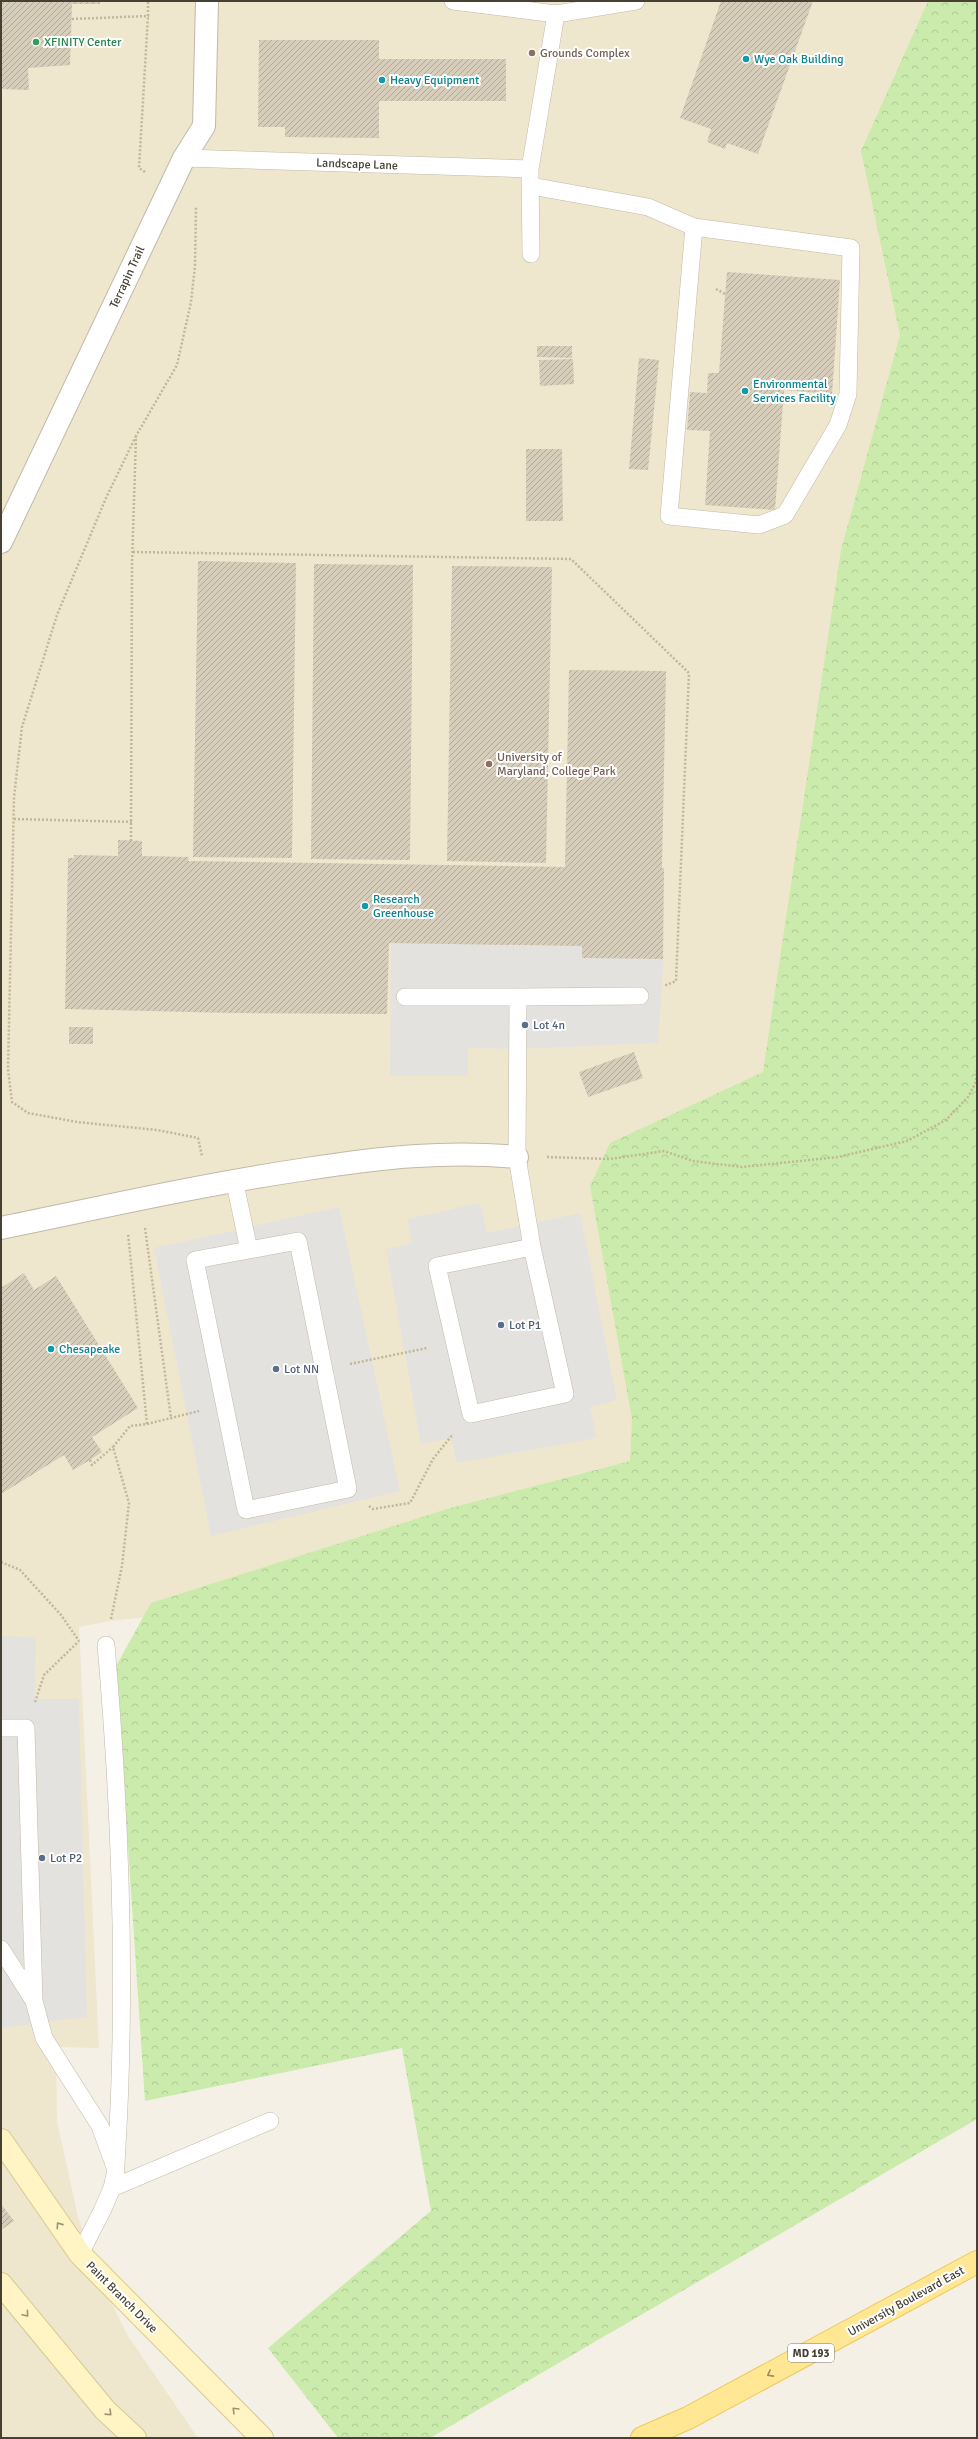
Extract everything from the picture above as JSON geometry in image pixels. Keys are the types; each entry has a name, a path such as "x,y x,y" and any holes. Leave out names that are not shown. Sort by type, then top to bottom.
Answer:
{"main road":[{"name":"University Boulevard East","path":"642,2438 688,2418 922,2294 977,2262"}],"street":[{"name":"Terrapin Trail","path":"1,542 184,158 204,126 207,1"},
{"path":"1,1228 234,1179 384,1157 482,1153 517,1157"},
{"name":"Paint Branch Drive","path":"1,2140 80,2254 262,2438"},
{"path":"1,2284 105,2410 135,2438"}],"lane":[{"path":"453,1 556,14 636,1"},
{"path":"531,254 530,178 556,14"},
{"name":"Landscape Lane","path":"184,158 530,178 648,207 694,227 851,248 848,394 838,425 785,515 759,525 669,516 694,227"},
{"path":"405,997 640,996"},
{"path":"518,997 517,1157 532,1246 565,1394 471,1414 437,1266 532,1246"},
{"path":"234,1179 249,1250"},
{"path":"298,1241 348,1489 246,1510 195,1260 249,1250 298,1241"},
{"path":"80,2254 112,2188 116,2170 122,2030 119,1857 113,1728 106,1645"},
{"path":"1,1728 26,1728 34,2001 44,2038 100,2126 116,2170"},
{"path":"1,1949 34,2001"},
{"path":"112,2188 270,2121"}],"path":[{"path":"148,1 139,168 196,202 195,266 191,302 177,365 151,407 106,498 57,615 22,727 14,820 8,1070 12,1102 28,1113 78,1122 157,1130 198,1138 209,1185"},
{"path":"72,19 148,16"},
{"path":"131,841 133,822 132,552 136,436"},
{"path":"132,552 570,559 689,674 676,981 640,996"},
{"path":"14,820 133,822"},
{"path":"977,958 977,980"},
{"path":"517,1157 582,1156 610,1159 664,1151 693,1161 742,1167 838,1157 907,1140 946,1120 968,1097 976,1082 977,1069"},
{"path":"90,1460 92,1464 113,1447 130,1426 147,1424 171,1418 144,1222"},
{"path":"127,1225 147,1424"},
{"path":"370,1360 407,1352"},
{"path":"348,1489 373,1509 410,1503 433,1458 471,1414"},
{"path":"1,1562 20,1570 61,1615 79,1641 106,1645 122,1566 129,1503 113,1447"},
{"path":"26,1728 44,1675 79,1641"}],"shaded area":[{"name":"University of Maryland, College Park","path":"1,1 977,1 895,1534 109,1621 79,1627 99,2048 56,2047 57,2121 78,2217 102,2284 128,2336 198,2438 1,2438"},
{"name":"Lot 4n","path":"391,940 584,943 584,954 664,955 658,1043 518,1049 468,1048 468,1076 390,1076"},
{"name":"Lot P1","path":"480,1203 487,1233 580,1213 617,1400 590,1407 597,1438 457,1463 451,1438 421,1444 386,1249 412,1243 407,1219"},
{"name":"Lot NN","path":"339,1207 400,1491 211,1536 154,1248"},
{"name":"Lot P2","path":"1,1636 36,1637 35,1699 79,1699 87,2017 1,2028"}],"green space":[{"path":"928,1 977,1 977,2119 430,2438 338,2438 268,2348 431,2211 402,2048 145,2101 116,1666 151,1603 447,1509 630,1461 632,1419 590,1186 610,1143 763,1072 841,550 900,335 861,151"}],"building":[{"name":"XFINITY Center","path":"1,1 100,1 100,4 72,4 70,65 28,68 29,90 1,89"},
{"name":"Wye Oak Building","path":"721,1 813,1 758,154 727,143 725,149 707,142 711,129 680,118"},
{"name":"Heavy Equipment","path":"259,40 379,40 379,59 506,59 506,101 379,101 379,138 285,137 285,127 258,127"},
{"name":"Environmental Services Facility","path":"727,272 840,280 832,394 784,390 775,510 705,505 710,431 687,430 690,392 707,393 708,373 719,373"},
{"path":"537,346 572,346 572,358 537,357"},
{"path":"639,358 659,360 648,470 629,469"},
{"path":"573,359 574,384 540,386 539,360"},
{"path":"526,449 562,449 563,521 526,521"},
{"path":"198,561 296,563 292,858 193,857"},
{"path":"314,564 413,565 410,860 311,859"},
{"path":"452,566 552,567 546,863 447,861"},
{"name":"Research Greenhouse","path":"569,670 666,671 662,868 664,868 663,959 582,958 582,946 389,943 387,1014 232,1013 65,1009 68,858 74,858 74,855 118,856 118,840 142,841 142,856 189,857 188,861 565,867"},
{"path":"69,1027 93,1027 93,1044 69,1044"},
{"path":"634,1052 643,1078 588,1097 579,1072"},
{"name":"Chesapeake","path":"24,1273 34,1290 56,1276 138,1408 92,1437 102,1452 90,1460 73,1470 64,1455 1,1494 1,1288"},
{"path":"1,2204 14,2221 1,2230"}],"place":[{"name":"XFINITY Center","path":"36,42"},
{"name":"Grounds Complex","path":"532,53"},
{"name":"Wye Oak Building","path":"746,59"},
{"name":"Heavy Equipment","path":"382,80"},
{"name":"Environmental Services Facility","path":"745,391"},
{"name":"University of Maryland, College Park","path":"489,764"},
{"name":"Research Greenhouse","path":"365,906"},
{"name":"Lot 4n","path":"525,1025"},
{"name":"Lot P1","path":"501,1325"},
{"name":"Chesapeake","path":"51,1349"},
{"name":"Lot NN","path":"276,1369"},
{"name":"Lot P2","path":"42,1858"}]}
